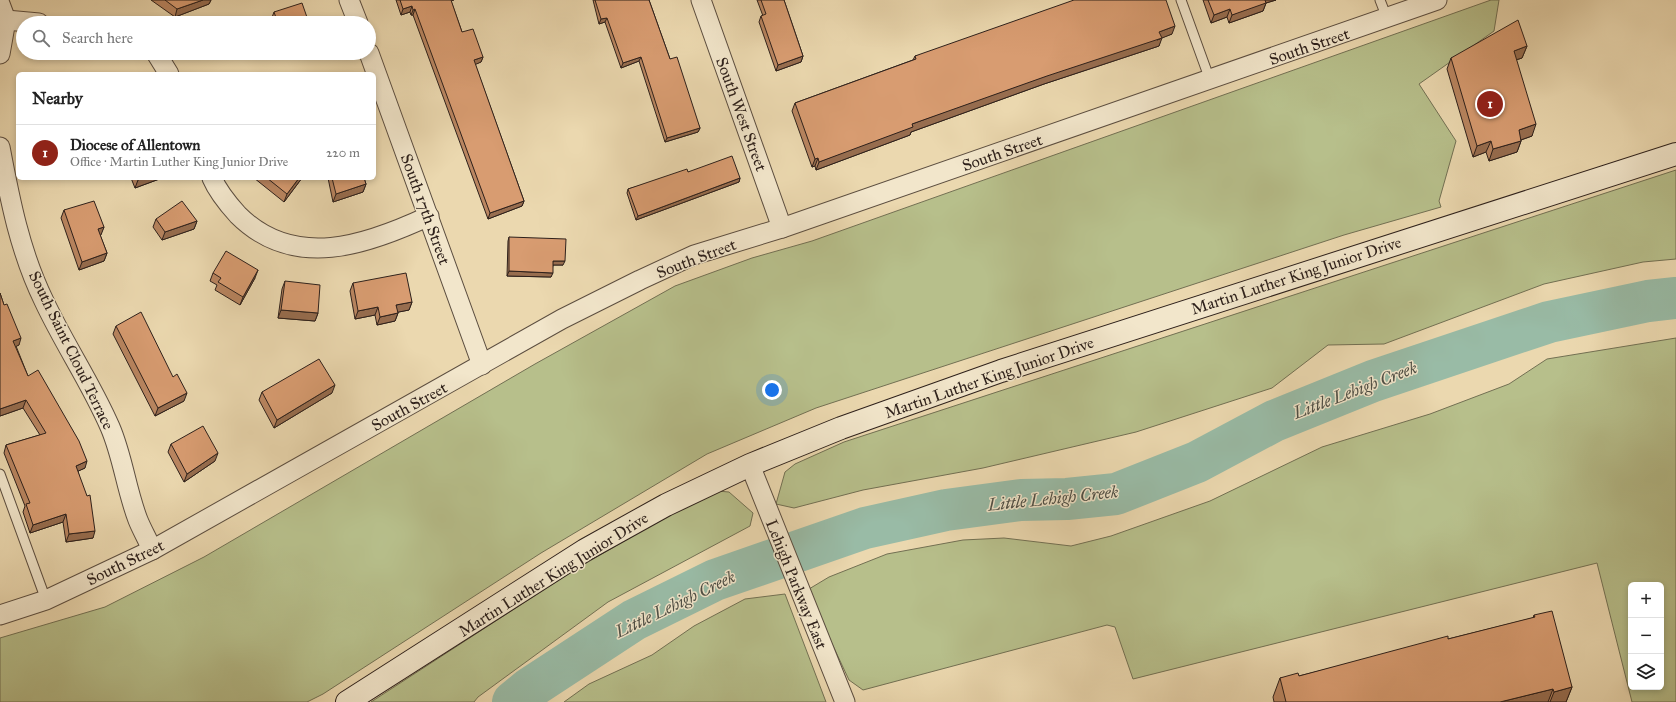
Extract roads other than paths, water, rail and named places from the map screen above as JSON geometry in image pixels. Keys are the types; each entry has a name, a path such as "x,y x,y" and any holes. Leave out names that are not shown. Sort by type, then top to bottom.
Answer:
{"main road":[{"name":"Martin Luther King Junior Drive","path":"347,702 585,550 666,505 750,465 841,428 1001,371 1676,154"}],"street":[{"path":"349,0 355,16"},
{"name":"South West Street","path":"701,0 782,228"},
{"name":"South Street","path":"0,615 46,600 152,550 562,320 694,255 782,228 1437,0"},
{"path":"0,54 3,12 16,16"},
{"path":"160,60 168,72"},
{"name":"South 17th Street","path":"372,60 376,72"},
{"name":"South 17th Street","path":"376,72 482,365"},
{"name":"South Saint Cloud Terrace","path":"0,147 12,210 24,251 43,299 60,333 100,404 113,434 122,457 138,519 152,550"},
{"path":"213,180 229,205 246,223 267,237 290,246 316,249 345,246 390,234 428,216"},
{"name":"Lehigh Parkway East","path":"750,465 845,702"}],"lane":[{"path":"1182,0 1210,80"},
{"path":"1380,0 1387,18"},
{"path":"0,474 46,600"}],"waterway":[{"name":"Little Lehigh Creek","path":"513,702 530,688 634,620 715,580 865,528 946,510 1021,500 1067,499 1116,494 1197,462 1274,421 1373,381 1549,322 1648,301 1676,298"}],"place":[{"name":"Diocese of Allentown","path":"1490,104"}]}
